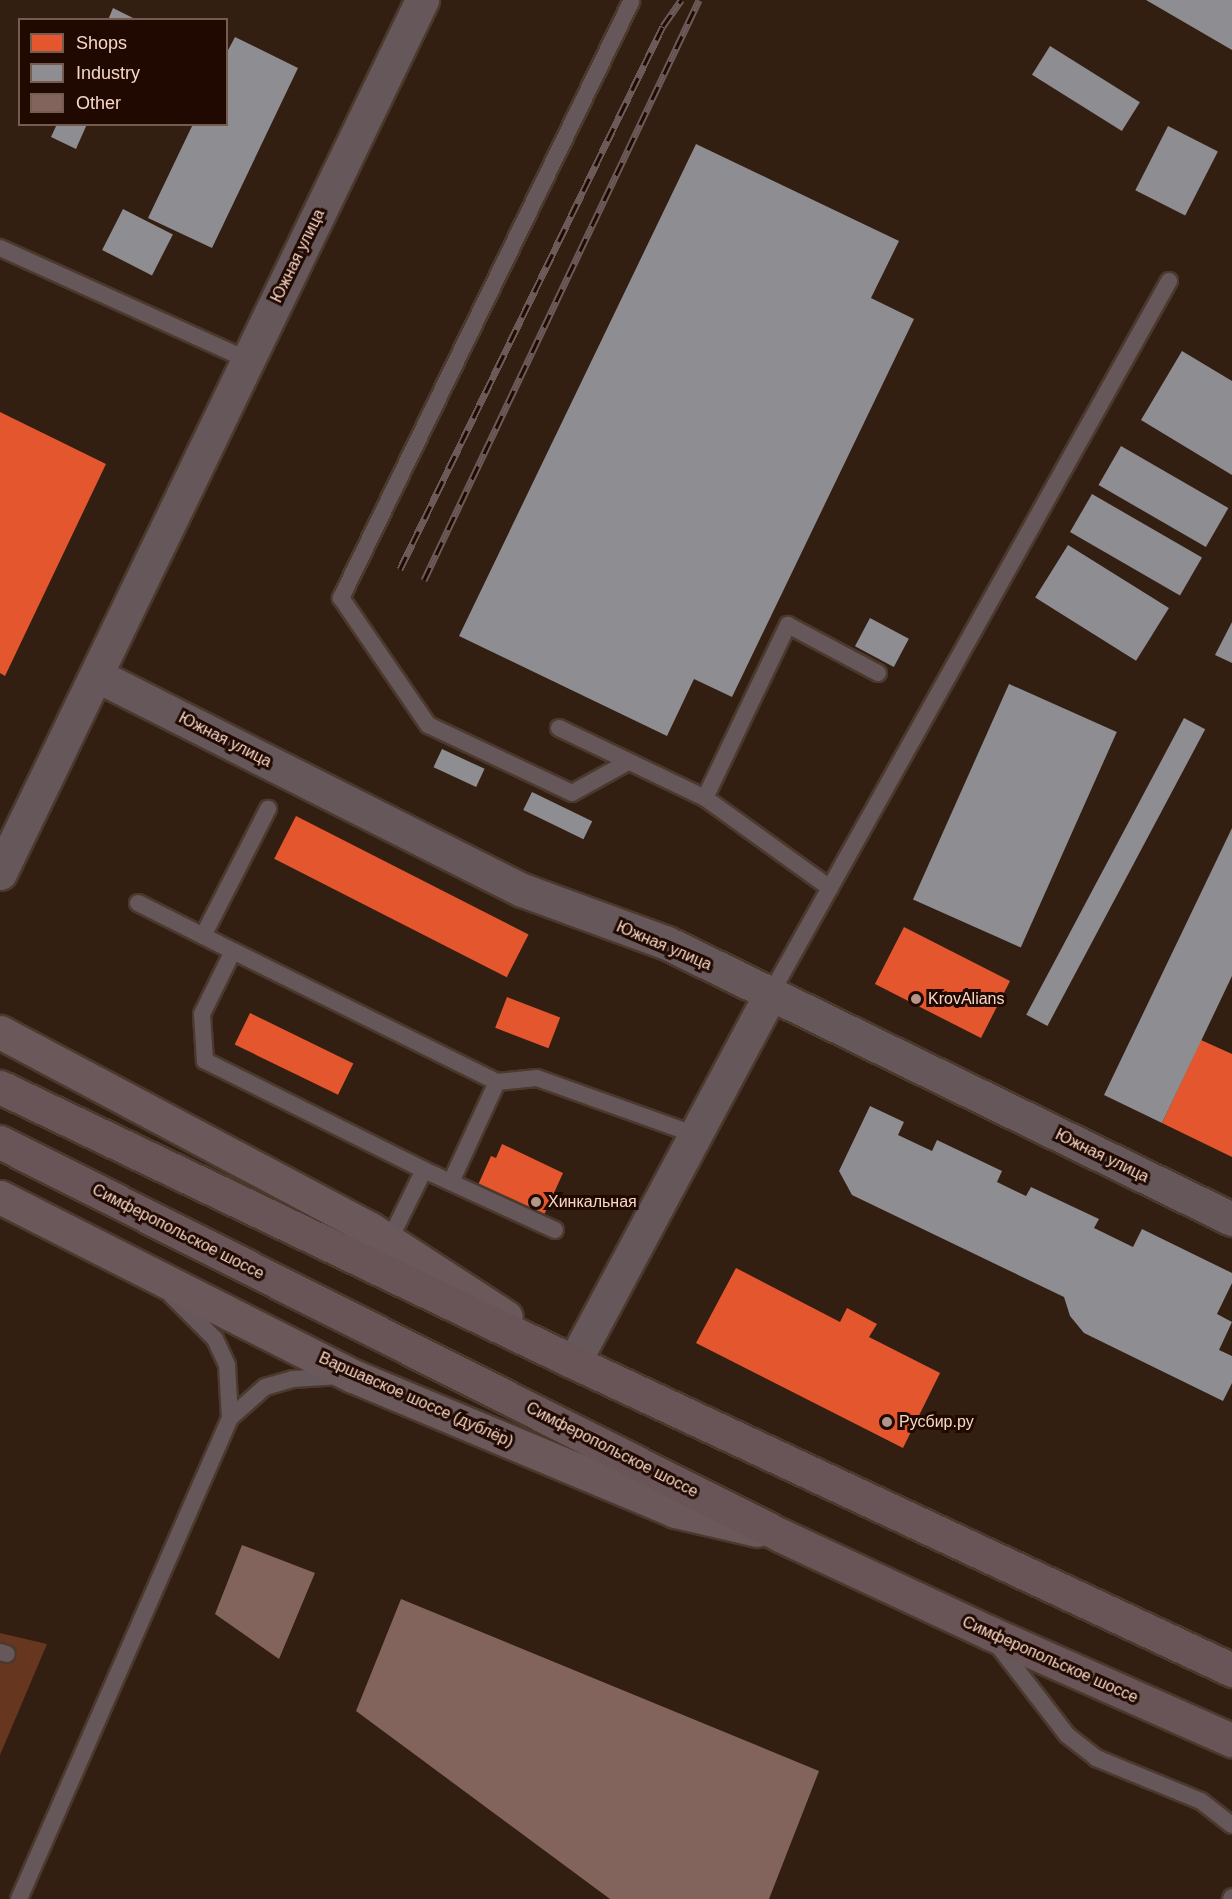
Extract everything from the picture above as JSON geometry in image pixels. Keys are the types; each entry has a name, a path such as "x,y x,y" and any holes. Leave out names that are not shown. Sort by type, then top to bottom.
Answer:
{"main road":[{"path":"0,1032 389,1241 566,1357"},
{"path":"0,1087 566,1357 1232,1670"},
{"name":"Симферопольское шоссе","path":"0,1143 782,1536 990,1634 1232,1740"},
{"name":"Варшавское шоссе (дублёр)","path":"0,1197 140,1265 353,1376 675,1511 782,1536"}],"street":[{"name":"Южная улица","path":"0,873 422,0"},
{"name":"Южная улица","path":"96,675 522,890 667,943 770,996 1232,1219"},
{"path":"566,1357 696,1135 770,996"}],"lane":[{"path":"628,762 572,793 428,725 341,598 631,2"},
{"path":"0,248 248,360"},
{"path":"770,996 1169,281"},
{"path":"705,798 788,625 878,673"},
{"path":"559,728 705,798 830,888"},
{"path":"203,936 268,808"},
{"path":"138,903 497,1082 537,1078 696,1135"},
{"path":"233,951 202,1014 205,1061 424,1170 555,1230"},
{"path":"451,1182 497,1082"},
{"path":"389,1241 424,1170"},
{"path":"140,1265 215,1338 227,1365 230,1418"},
{"path":"19,1899 230,1418 265,1387 293,1379 353,1376"},
{"path":"990,1634 1074,1741 1096,1758 1201,1801 1232,1825"}],"shaded area":[{"path":"0,1633 47,1644 0,1755"}],"building: Shops":[{"path":"0,412 106,464 5,676 0,673"},
{"path":"296,816 529,934 507,977 274,859"},
{"path":"904,927 1010,981 981,1038 875,984"},
{"path":"507,997 560,1017 548,1048 495,1028"},
{"path":"250,1013 353,1063 338,1095 235,1044"},
{"path":"1201,1040 1232,1054 1232,1157 1162,1123"},
{"path":"502,1144 563,1173 544,1215 478,1185 491,1156 496,1158"},
{"path":"736,1268 840,1322 847,1308 877,1324 869,1337 940,1373 903,1448 696,1343"}],"building: Industry":[{"path":"1146,0 1232,0 1232,50"},
{"path":"113,8 133,18 109,18"},
{"path":"235,37 298,68 212,248 148,218 192,126 228,126 228,50"},
{"path":"1050,46 1140,102 1122,131 1032,75"},
{"path":"56,126 86,126 76,149 51,137"},
{"path":"1168,126 1218,151 1185,216 1135,190"},
{"path":"696,144 899,241 871,298 914,319 732,697 694,679 667,736 459,636"},
{"path":"123,209 173,234 152,275 102,250"},
{"path":"1182,351 1232,381 1232,475 1141,420"},
{"path":"1121,446 1228,508 1206,547 1098,485"},
{"path":"1092,494 1202,558 1180,596 1070,532"},
{"path":"1068,545 1169,608 1136,661 1035,598"},
{"path":"870,618 909,639 894,667 855,646"},
{"path":"1232,622 1232,663 1215,655"},
{"path":"1009,684 1117,732 1021,948 913,900"},
{"path":"1184,718 1205,729 1047,1026 1026,1015"},
{"path":"442,749 485,769 476,787 434,767"},
{"path":"532,792 592,821 583,839 523,810"},
{"path":"1232,828 1232,976 1162,1123 1104,1095"},
{"path":"870,1106 904,1122 898,1135 932,1151 937,1140 1002,1171 997,1182 1026,1196 1031,1187 1099,1219 1094,1228 1133,1247 1142,1229 1232,1273 1232,1283 1217,1314 1232,1322 1219,1350 1232,1356 1232,1383 1223,1401 1084,1333 1070,1316 1064,1297 852,1195 839,1171"}],"building: Other":[{"path":"242,1545 315,1573 279,1659 215,1614"},
{"path":"401,1599 819,1771 769,1899 610,1899 356,1711"}],"railway":[{"path":"400,569 663,26 681,0"},
{"path":"424,580 699,0"}],"place":[{"name":"KrovAlians","path":"916,999"},
{"name":"Хинкальная","path":"536,1202"},
{"name":"Русбир.ру","path":"887,1422"}]}
